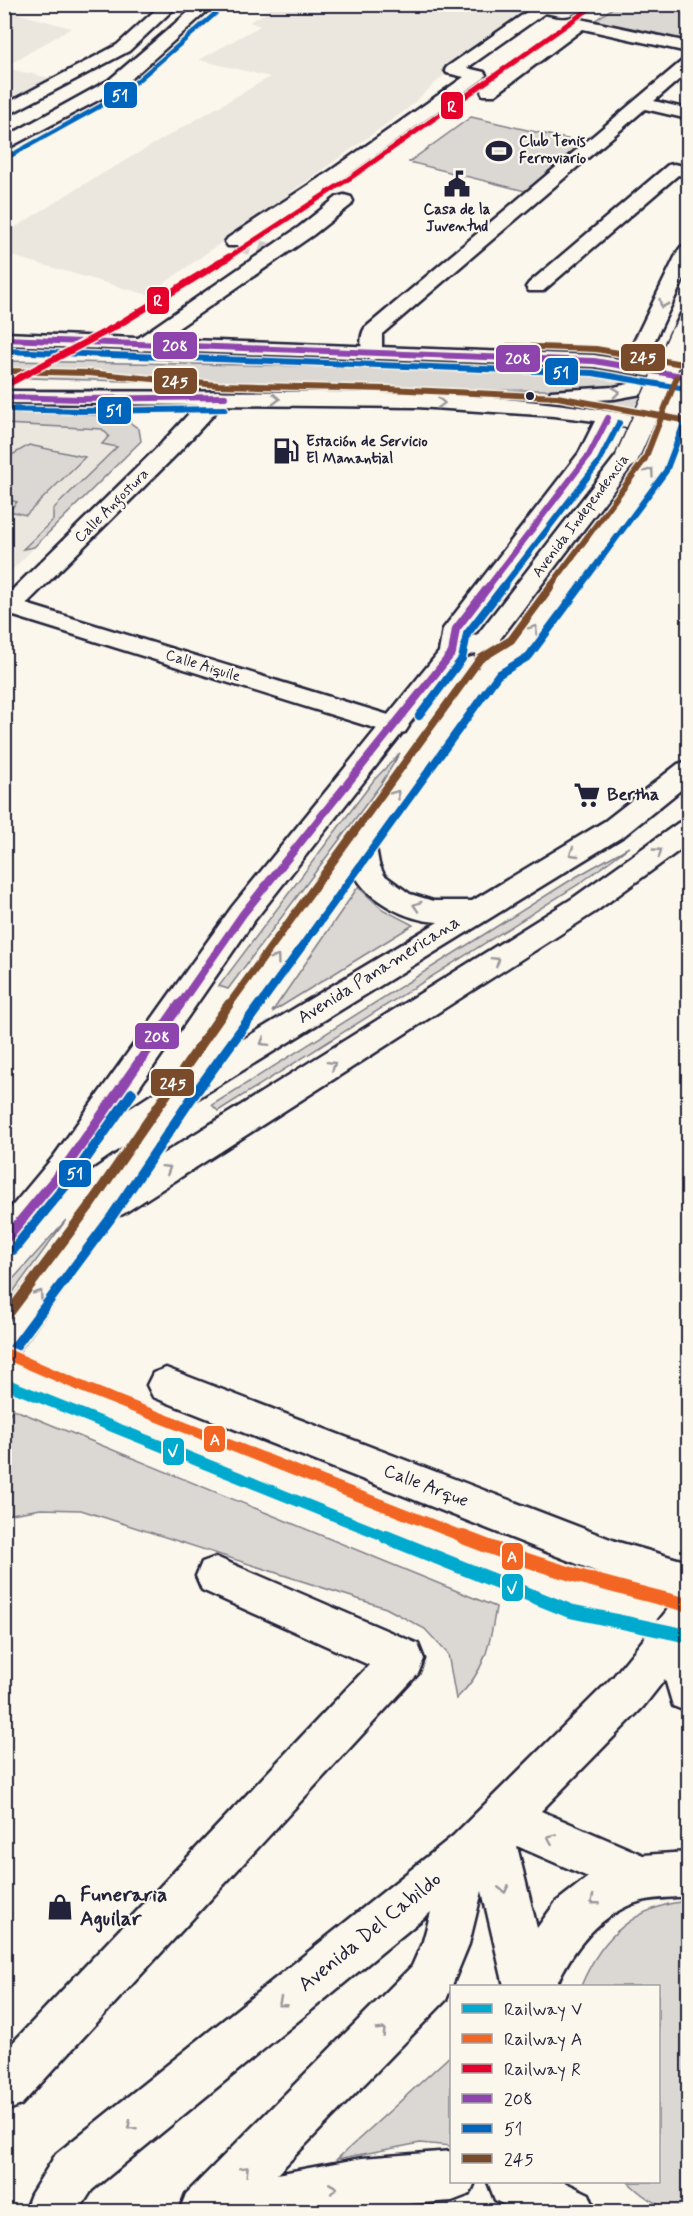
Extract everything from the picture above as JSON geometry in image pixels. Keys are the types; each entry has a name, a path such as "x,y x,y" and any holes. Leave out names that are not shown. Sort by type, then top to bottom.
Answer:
{"main road":[{"path":"4,124 88,78 172,4"},
{"path":"4,145 115,84 208,4"},
{"path":"235,242 354,163 478,75 453,70 542,8 567,13 579,4"},
{"path":"489,91 580,24 688,47"},
{"path":"4,112 123,48"},
{"path":"4,131 152,53"},
{"path":"372,354 372,332 688,64"},
{"path":"643,104 688,114"},
{"path":"536,287 674,169 688,172"},
{"path":"141,345 306,231 344,201"},
{"path":"632,366 688,251"},
{"name":"Avenida Independencia","path":"487,639 627,458 688,318"},
{"path":"4,339 572,360 632,366 688,378"},
{"path":"4,355 215,360 346,353"},
{"path":"495,405 534,398 615,393 668,384 688,378"},
{"path":"4,1341 100,1212 181,1092 490,666 519,649 656,465 679,431 688,378"},
{"path":"4,383 87,385 217,397"},
{"path":"4,397 81,399 217,397 495,405 556,409 679,431"},
{"name":"Calle Angostura","path":"6,608 168,450 217,397"},
{"path":"4,1242 66,1166 243,914 396,726 452,653 456,628 589,455 608,418"},
{"name":"Calle Aiquile","path":"6,608 396,726"},
{"path":"452,653 487,639 490,666"},
{"name":"Avenida Panamericana","path":"66,1166 181,1092 615,828 688,770"},
{"path":"100,1212 584,905 688,830"},
{"path":"361,841 364,864 372,881 400,901 433,911 474,912"},
{"name":"Calle Arque","path":"166,1385 618,1561 688,1581"},
{"path":"4,2088 403,1659 216,1576"},
{"name":"Avenida Del Cabildo","path":"683,1626 688,1691"},
{"name":"Avenida Del Cabildo","path":"49,2211 75,2172 488,1834 628,1692 683,1626"},
{"path":"488,1834 643,1878"},
{"path":"488,1834 527,1985"},
{"path":"204,2211 429,1983 488,1834"},
{"path":"533,1985 546,1954 572,1918 605,1892 643,1878 688,1874"},
{"path":"213,2211 338,2187 427,2176 450,2176"},
{"path":"517,2183 571,2211"},
{"path":"568,2183 574,2194 591,2211"}],"shaded area":[{"path":"244,5 542,5 442,77 406,110 148,295 5,254 5,234 76,189 270,77 199,60 260,26 249,22 271,10"},
{"path":"617,5 688,5 688,45 590,24"},
{"path":"5,10 71,28 5,67"},
{"path":"5,68 50,78 5,102"},
{"name":"Club Tenis Ferroviario","path":"471,117 584,143 525,191 409,162"},
{"path":"5,361 557,370 657,382 615,389 450,391 58,379 5,377"},
{"path":"675,387 661,419 566,401"},
{"path":"5,412 116,416 134,424 141,434 141,441 5,577"},
{"path":"5,412 116,416 139,429 141,441 34,547 23,549 53,520 53,509 117,447 102,444 109,436 102,429 5,424"},
{"path":"29,445 85,457 26,515 9,511 17,502 5,499 5,459"},
{"path":"400,753 381,784 228,989 219,986 374,780"},
{"path":"629,847 579,884 218,1111 212,1105 574,878"},
{"path":"358,887 382,909 413,925 272,1012"},
{"path":"66,1220 5,1303 5,1288"},
{"path":"13,1409 496,1607 485,1657 474,1679 456,1699 448,1654 425,1629 386,1608 81,1510 41,1509 5,1515 5,1420"},
{"path":"688,1901 688,2211 663,2207 641,2194 629,2183 660,2183 660,1985 581,1985 589,1968 609,1939 636,1917 669,1904"},
{"path":"450,2056 450,2146 420,2143 337,2159"}],"tunnel":[{"path":"235,242 275,253"}],"rail line":[{"name":"R","path":"4,386 116,326 252,243 353,176 596,4"},
{"name":"A","path":"4,1353 85,1388 511,1556 570,1575 688,1605"},
{"name":"V","path":"4,1383 570,1611 688,1636"}],"transit line":[{"name":"51","path":"10,156 122,94 216,13"},
{"name":"208","path":"4,339 594,361 688,377"},
{"name":"245","path":"508,346 596,349 688,365"},
{"name":"51","path":"4,351 593,373 686,389"},
{"name":"245","path":"4,371 88,373 218,385 387,389 557,397 688,421"},
{"name":"245","path":"4,1320 90,1205 171,1085 480,659 511,640 645,459 677,377"},
{"name":"208","path":"4,397 81,399 225,397"},
{"name":"51","path":"4,409 81,411 225,409"},
{"name":"51","path":"14,1348 110,1219 191,1099 498,675 529,656 666,471 688,413"},
{"name":"208","path":"4,1241 66,1166 243,914 452,653 456,629 589,455 608,418"},
{"name":"51","path":"419,716 462,659 467,634 599,462 619,423"},
{"name":"51","path":"13,1250 75,1174 132,1093"}],"place":[{"name":"Club Tenis Ferroviario","path":"499,151"},
{"name":"Casa de la Juventud","path":"457,184"},
{"name":"Estación de Servicio El Manantial","path":"286,451"},
{"name":"Bertha","path":"587,795"},
{"name":"Funeraria Aguilar","path":"60,1907"}]}
